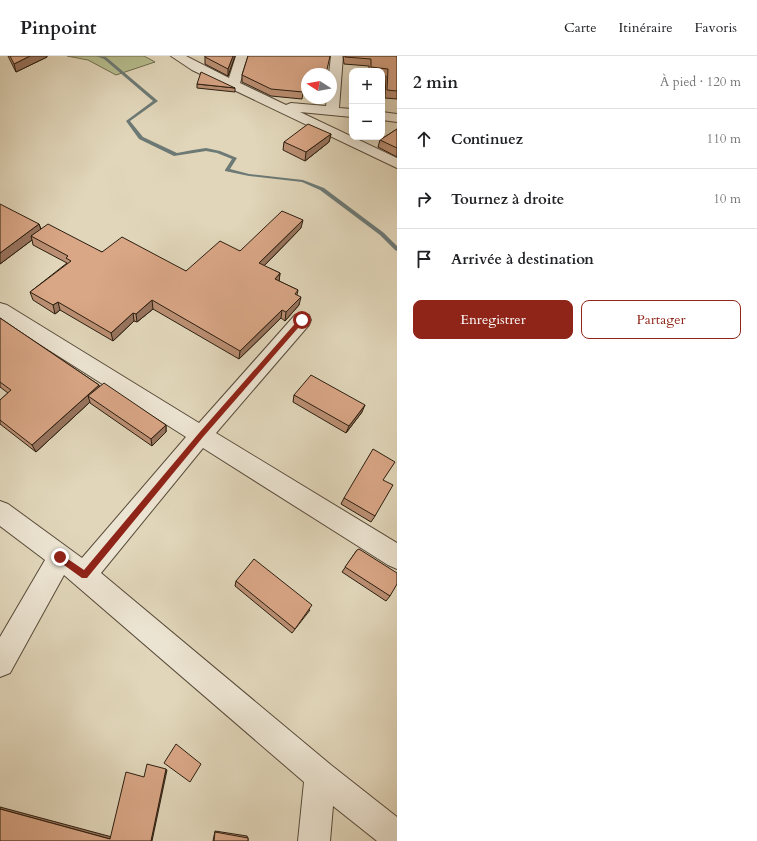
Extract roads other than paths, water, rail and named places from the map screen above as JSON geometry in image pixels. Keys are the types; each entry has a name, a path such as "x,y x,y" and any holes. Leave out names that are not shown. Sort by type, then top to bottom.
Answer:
{"street":[{"path":"177,56 233,85 397,164"},
{"path":"233,85 242,56"},
{"path":"332,112 337,56"},
{"path":"276,106 349,114"},
{"path":"385,116 397,118"},
{"path":"0,310 397,557"},
{"path":"84,575 201,435 302,320"},
{"path":"0,512 84,575 320,776 397,837"},
{"path":"0,664 60,557"},
{"path":"314,841 320,776"}],"waterway":[{"path":"98,56 105,58 156,101 128,121 141,138 176,155 200,150 212,150 235,158 227,170 249,175 303,181 322,189 382,234 397,249"}]}
